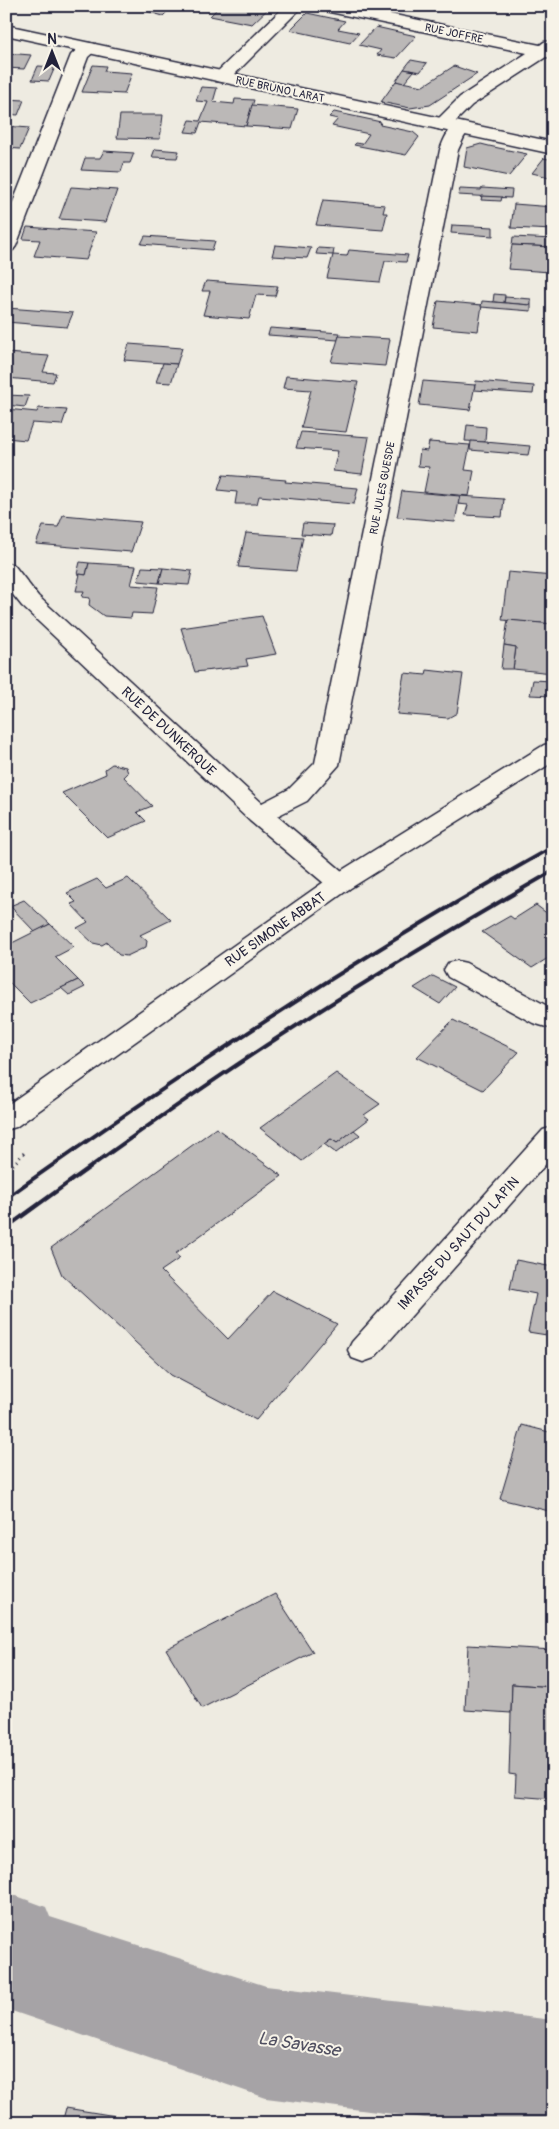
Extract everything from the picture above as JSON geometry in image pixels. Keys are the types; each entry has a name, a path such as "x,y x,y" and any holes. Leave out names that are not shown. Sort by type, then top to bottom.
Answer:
{"street":[{"path":"222,76 295,6"},
{"name":"RUE JOFFRE","path":"325,6 549,49"},
{"name":"RUE BRUNO LARAT","path":"6,30 553,148"},
{"path":"6,246 80,55 89,48"},
{"name":"RUE JULES GUESDE","path":"259,815 298,795 327,765 450,150 452,126 466,101 549,49"},
{"name":"RUE DE DUNKERQUE","path":"6,570 30,601 259,815 340,883"},
{"name":"RUE SIMONE ABBAT","path":"17,1113 340,883 553,751"},
{"path":"457,970 543,1016 553,1019"},
{"name":"IMPASSE DU SAUT DU LAPIN","path":"363,1350 553,1137"}],"building":[{"path":"130,6 173,6 163,16"},
{"path":"206,6 271,6 252,24 210,16 216,10 205,8"},
{"path":"307,13 345,21 338,29 359,33 350,43 290,30"},
{"path":"376,27 416,36 396,58 377,55 381,50 359,45"},
{"path":"6,53 31,55 24,69 6,68"},
{"path":"411,60 427,63 420,72 404,69"},
{"path":"93,65 106,66 104,71 132,73 124,94 82,92"},
{"path":"38,66 55,67 49,81 32,80"},
{"path":"454,66 477,74 430,105 410,108 381,102 396,81 423,86"},
{"path":"404,69 414,71 404,83 396,81"},
{"path":"201,87 217,88 213,102 234,104 235,99 254,100 246,126 201,122 197,133 185,132 190,120 200,121 208,102 196,101"},
{"path":"6,99 24,100 18,115 6,114"},
{"path":"252,105 298,109 292,129 246,126"},
{"path":"334,112 381,122 380,125 413,132 419,137 406,155 354,145 356,143 362,144 369,134 332,126 338,119 329,117"},
{"path":"120,115 163,115 160,139 117,138"},
{"path":"6,126 29,128 20,149 6,148"},
{"path":"481,144 527,154 509,176 464,167 467,148"},
{"path":"155,149 179,151 177,158 152,157"},
{"path":"104,151 134,153 130,163 124,163 121,172 81,170 85,158 100,158"},
{"path":"544,158 553,160 553,178 532,173"},
{"path":"71,187 117,190 106,222 59,219"},
{"path":"482,188 512,190 511,198 458,195 460,189 481,190"},
{"path":"482,196 502,197 501,201 481,200"},
{"path":"323,200 385,205 383,213 387,213 383,230 316,225"},
{"path":"514,204 553,207 553,230 511,228"},
{"path":"452,225 493,227 493,236 451,233"},
{"path":"27,227 96,232 86,260 34,256 40,240 23,239"},
{"path":"145,236 215,241 212,250 141,244"},
{"path":"513,237 553,239 553,247 512,245"},
{"path":"275,245 311,248 307,258 272,256"},
{"path":"512,245 553,247 550,272 508,269"},
{"path":"318,248 334,249 333,255 316,254"},
{"path":"349,250 408,255 406,262 385,261 380,282 327,278 333,255 347,256"},
{"path":"206,281 278,286 275,296 256,295 249,319 203,315 210,291 202,291"},
{"path":"494,294 505,295 504,303 493,302"},
{"path":"505,297 531,299 531,305 504,303"},
{"path":"438,301 482,305 478,331 433,327"},
{"path":"482,301 531,305 531,311 481,307"},
{"path":"6,309 73,313 67,327 6,322"},
{"path":"270,328 340,333 338,340 268,335"},
{"path":"339,336 390,339 385,366 331,362"},
{"path":"129,344 182,348 177,364 124,360"},
{"path":"547,345 553,345 553,355 545,355"},
{"path":"6,353 49,356 43,372 56,373 53,382 6,378"},
{"path":"163,363 177,364 171,383 156,382"},
{"path":"286,376 358,382 346,432 301,428 311,390 283,388"},
{"path":"423,381 475,385 470,410 419,405"},
{"path":"476,381 534,386 533,394 474,390"},
{"path":"6,395 29,396 25,407 6,405"},
{"path":"39,408 67,410 62,425 32,423 26,440 6,438 6,409 37,412"},
{"path":"467,425 486,427 485,442 465,441"},
{"path":"301,432 369,437 362,474 333,471 338,451 296,448"},
{"path":"471,441 530,446 528,455 470,450"},
{"path":"429,442 470,445 465,470 474,471 469,496 424,492 429,467 418,466 420,450 427,451"},
{"path":"223,475 358,488 354,504 259,496 257,504 235,504 237,492 218,490"},
{"path":"402,491 460,496 455,522 397,517"},
{"path":"460,496 504,499 502,517 465,515 468,505 458,504"},
{"path":"63,515 141,522 131,552 36,544 43,526 58,527"},
{"path":"303,523 333,525 331,536 301,534"},
{"path":"246,533 303,537 296,571 238,567"},
{"path":"80,562 89,563 86,575 77,574"},
{"path":"89,563 136,566 131,585 158,587 152,614 132,613 131,618 104,616 89,605 90,598 82,597 84,591 76,591 80,574 86,575"},
{"path":"142,567 163,568 159,583 138,581"},
{"path":"163,568 192,571 189,585 159,583"},
{"path":"508,572 553,576 553,624 502,620"},
{"path":"262,616 276,654 246,659 248,666 195,672 181,628"},
{"path":"508,620 553,624 553,673 513,669 516,647 504,645"},
{"path":"504,645 516,647 513,669 501,669"},
{"path":"427,670 463,674 457,713 448,718 397,714 404,673 426,675"},
{"path":"533,680 553,681 553,696 530,695"},
{"path":"112,764 126,767 128,773 124,777 152,806 137,812 146,821 107,838 62,793 106,774 105,769"},
{"path":"128,878 171,920 140,935 147,941 146,947 127,956 119,955 107,942 102,945 93,943 77,928 88,922 71,904 76,902 67,893 97,879 106,888"},
{"path":"24,900 50,924 35,932 10,906"},
{"path":"536,905 553,918 553,955 532,968 482,932 510,916 514,919"},
{"path":"50,924 74,947 55,957 78,980 30,1003 6,979 6,946"},
{"path":"433,976 455,987 440,1004 414,988"},
{"path":"78,980 85,987 69,995 61,988"},
{"path":"453,1020 519,1052 483,1090 417,1057"},
{"path":"336,1073 380,1104 364,1115 369,1119 337,1143 331,1139 302,1161 260,1128"},
{"path":"216,1128 282,1176 175,1254 180,1258 161,1271 228,1339 273,1291 337,1324 256,1420 171,1375 62,1275 51,1248"},
{"path":"354,1130 360,1135 336,1153 324,1144 331,1139 337,1143"},
{"path":"516,1260 553,1267 553,1336 528,1332 536,1294 510,1289"},
{"path":"522,1425 553,1433 553,1512 500,1499"},
{"path":"275,1594 313,1652 202,1708 166,1649"},
{"path":"468,1645 553,1650 553,1687 512,1684 511,1713 465,1710"},
{"path":"512,1684 553,1687 553,1799 515,1796 516,1775 509,1774"},
{"path":"66,2108 122,2117 121,2123 62,2123"}],"waterway":[{"name":"La Savasse","path":"6,1945 9,1957 266,2042 553,2077"}],"railway":[{"path":"6,1198 139,1105 343,971 482,887 553,847"},
{"path":"6,1228 143,1130 282,1035 416,952 553,871"}]}
